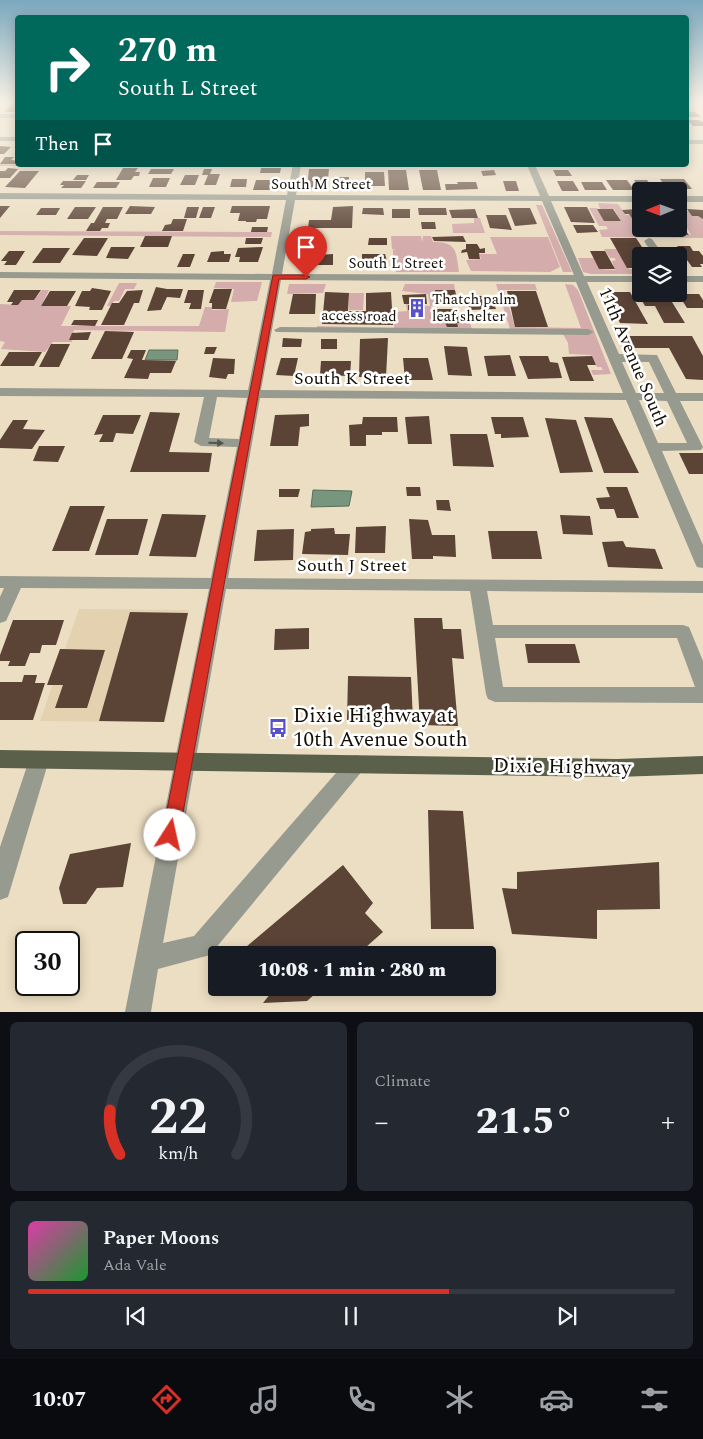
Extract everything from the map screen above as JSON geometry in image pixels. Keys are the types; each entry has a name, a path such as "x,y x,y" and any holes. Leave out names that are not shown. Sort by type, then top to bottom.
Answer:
{"main road":[{"name":"Dixie Highway","path":"0,759 616,768 703,765"}],"street":[{"path":"138,1012 296,167"},
{"name":"11th Avenue South","path":"532,167 703,562"},
{"name":"South M Street","path":"0,196 632,199"},
{"path":"688,199 703,200"},
{"path":"649,241 653,247"},
{"name":"South L Street","path":"0,275 632,279"},
{"path":"687,279 703,279"},
{"name":"access road","path":"280,330 588,332"},
{"path":"613,358 652,358 673,397 696,447 653,447"},
{"name":"South K Street","path":"0,392 703,398"},
{"path":"211,394 201,442 245,443"},
{"path":"0,618 7,582"},
{"name":"South J Street","path":"7,582 703,587"},
{"path":"478,586 496,694 703,695"},
{"path":"485,631 684,632 703,685"},
{"path":"0,889 6,844 39,760"},
{"path":"148,960 201,946 356,764"}],"shaded area":[{"path":"0,164 15,165 15,166 0,166"},
{"path":"598,203 618,204 626,215 632,215 632,237 602,237 599,230 608,229 606,226 599,226 589,208 597,208 605,221 621,221 614,209 600,209"},
{"path":"536,205 542,205 572,272 563,272"},
{"path":"688,211 703,219 703,238 688,238 688,235 691,235 688,230"},
{"path":"474,218 480,218 485,233 453,233 452,224 474,223"},
{"path":"0,231 272,232 271,237 0,235"},
{"path":"391,236 421,236 422,242 423,236 431,236 433,242 441,242 451,246 456,253 459,272 396,272 393,250 396,250 392,249"},
{"path":"490,237 548,237 560,267 550,272 471,271 466,260 481,259 479,254 497,254"},
{"path":"604,249 616,249 629,269 632,269 632,274 591,274 583,272 578,258 595,258 601,269 615,270 612,261 616,260 610,258"},
{"path":"216,282 262,282 257,301 231,302 234,289 214,288"},
{"path":"119,283 137,283 134,289 125,289 119,301 114,301 111,306 107,306"},
{"path":"289,284 326,284 323,293 287,294"},
{"path":"405,284 454,284 455,290 436,306 431,306 432,310 436,309 439,323 445,323 447,327 457,327 457,323 460,323 459,320 469,320 472,329 510,329 496,284 535,284 537,290 504,290 515,327 581,328 565,284 573,285 578,290 611,374 593,375 591,370 603,370 601,367 597,367 591,355 569,354 568,343 563,334 317,331 317,326 394,328 395,312 407,311 406,304 430,306 428,294 402,291"},
{"path":"42,290 49,290 41,306 71,306 61,326 199,326 205,307 212,307 212,310 229,309 225,332 74,330 72,342 53,342 45,352 1,349 5,342 0,341 0,304 18,305 22,300 34,300"},
{"path":"349,293 364,293 363,310 349,310"},
{"path":"149,350 178,350 177,360 145,360"},
{"path":"313,490 352,491 349,506 311,507"},
{"path":"79,609 189,610 165,722 40,721"}],"building":[{"path":"0,148 10,148 4,154 0,154"},
{"path":"5,157 14,157 11,160 15,161 15,164 0,164"},
{"path":"8,168 18,169 10,178 0,178 0,171 5,171"},
{"path":"123,168 138,168 135,172 140,172 139,176 134,176 131,180 116,180"},
{"path":"261,168 281,168 280,173 260,173"},
{"path":"151,169 174,169 171,174 148,174"},
{"path":"204,169 212,169 210,174 220,174 216,185 204,185 208,175 202,175"},
{"path":"309,169 329,169 327,190 307,190"},
{"path":"388,170 406,170 409,190 389,190"},
{"path":"419,170 437,170 441,190 423,190"},
{"path":"494,170 496,175 483,176 481,171"},
{"path":"553,170 568,170 572,176 556,176"},
{"path":"20,171 39,171 25,188 5,187"},
{"path":"365,172 384,172 385,186 365,186"},
{"path":"77,175 89,175 86,180 73,180"},
{"path":"185,175 199,175 195,185 180,185"},
{"path":"333,177 349,177 349,183 356,183 355,190 332,190"},
{"path":"153,178 170,178 166,187 149,187"},
{"path":"232,179 247,179 246,187 230,187"},
{"path":"660,179 684,179 686,182 662,182"},
{"path":"256,180 277,180 275,190 253,190"},
{"path":"606,180 627,180 632,187 632,190 613,190"},
{"path":"634,180 647,180 648,182 635,182"},
{"path":"63,181 86,181 81,188 61,188 64,185 60,185"},
{"path":"503,181 516,181 519,191 506,191"},
{"path":"557,181 573,181 579,191 562,191"},
{"path":"97,182 120,182 116,188 93,188"},
{"path":"457,182 476,182 478,189 446,190 445,184 458,184"},
{"path":"581,182 602,182 607,190 585,190"},
{"path":"0,206 10,206 0,218"},
{"path":"130,206 155,207 151,214 125,214"},
{"path":"232,206 270,206 267,219 246,222 238,221 240,213 230,213"},
{"path":"353,206 352,228 308,228 309,220 331,220 333,207"},
{"path":"75,207 96,207 88,219 67,219"},
{"path":"103,207 123,207 117,219 107,219 105,223 110,223 108,228 102,228 100,231 86,231 91,223 94,223"},
{"path":"187,207 199,207 196,218 184,218"},
{"path":"203,207 215,207 211,218 199,218"},
{"path":"564,207 587,207 595,223 571,222"},
{"path":"41,208 60,208 56,215 36,215"},
{"path":"363,208 383,208 384,215 362,214"},
{"path":"418,208 446,208 447,215 419,215"},
{"path":"508,208 530,208 537,224 515,226"},
{"path":"392,209 410,209 410,218 392,218"},
{"path":"475,209 478,218 452,218 449,210"},
{"path":"597,209 613,209 621,221 604,221"},
{"path":"632,209 632,218 629,214 625,214 622,210"},
{"path":"688,209 703,210 703,219 698,216 692,216"},
{"path":"486,215 506,215 512,230 490,228"},
{"path":"173,219 187,219 183,231 162,231 165,225 171,224"},
{"path":"421,222 435,222 436,229 422,229"},
{"path":"573,225 593,225 598,232 577,233"},
{"path":"252,227 268,227 267,232 251,232"},
{"path":"145,236 172,236 168,247 140,247"},
{"path":"463,236 466,242 434,241 432,237"},
{"path":"84,238 108,238 97,256 72,255"},
{"path":"246,238 263,238 261,244 245,244"},
{"path":"369,238 387,238 387,245 368,245"},
{"path":"610,238 636,238 642,247 632,247 632,268 627,268"},
{"path":"466,244 477,244 480,249 485,248 485,253 479,253 480,259 469,259 467,252 461,253 462,250 466,249"},
{"path":"690,246 693,251 699,251 703,256 703,264 700,264 702,267 692,267 687,260 687,247 678,247"},
{"path":"111,247 135,247 128,259 106,258"},
{"path":"263,247 258,262 239,262 240,257 235,257 238,248"},
{"path":"43,248 70,248 60,263 32,263"},
{"path":"320,250 319,255 333,254 333,265 297,265 303,251"},
{"path":"9,251 25,251 16,265 4,265 7,261 1,261"},
{"path":"224,251 224,254 231,254 229,262 207,262 211,252"},
{"path":"590,251 605,251 615,269 599,269"},
{"path":"183,254 195,254 190,267 177,267"},
{"path":"362,254 385,254 387,261 362,261"},
{"path":"156,287 183,289 180,298 167,297 161,310 147,311"},
{"path":"92,288 111,291 102,310 89,310 90,307 75,306 82,291 90,291"},
{"path":"214,289 232,289 226,309 212,309 212,303 209,303"},
{"path":"14,290 41,290 34,300 22,300 18,305 11,305 13,302 7,302"},
{"path":"143,290 139,303 134,303 124,325 101,325 112,303 119,303 127,291"},
{"path":"188,290 204,290 201,309 189,309 191,303 184,303"},
{"path":"435,290 455,290 458,305 436,306"},
{"path":"50,291 76,291 67,306 41,306"},
{"path":"507,291 536,291 548,327 515,327"},
{"path":"325,292 349,293 348,311 366,311 366,293 391,292 393,325 322,324"},
{"path":"605,292 630,292 632,302 636,302 648,324 620,323"},
{"path":"293,294 316,294 315,314 289,314"},
{"path":"426,294 427,304 404,304 402,295"},
{"path":"687,294 699,294 703,300 703,308 687,308 683,302 687,302"},
{"path":"467,296 491,296 496,309 469,310"},
{"path":"643,302 672,302 685,323 664,323 655,306 645,306"},
{"name":"Thatch palm leaf shelter","path":"408,305 425,305 425,310 408,310"},
{"path":"436,309 457,309 460,323 457,323 458,327 447,327 445,323 439,323"},
{"path":"74,320 98,320 95,326 71,325"},
{"path":"105,331 134,332 122,359 91,359"},
{"path":"91,332 88,340 69,340 72,333"},
{"path":"628,336 692,336 703,356 703,380 686,379 669,348 634,348"},
{"path":"283,338 302,339 301,347 282,347"},
{"path":"388,338 386,377 359,377 360,339"},
{"path":"321,339 337,339 337,349 321,349"},
{"path":"51,344 70,344 59,367 39,367"},
{"path":"444,346 467,347 472,376 448,375"},
{"path":"206,347 217,347 214,354 204,354"},
{"path":"131,350 146,350 142,360 176,361 171,373 150,373 148,379 124,378 133,359 127,358"},
{"path":"9,352 42,352 34,366 0,366"},
{"path":"510,355 516,376 488,376 484,356"},
{"path":"519,356 548,356 550,362 558,363 562,378 528,379"},
{"path":"592,356 596,365 587,365 594,381 570,381 562,357"},
{"path":"213,358 235,359 234,374 228,374 226,379 209,377"},
{"path":"281,358 298,358 294,376 276,375"},
{"path":"403,358 428,358 433,380 405,380"},
{"path":"321,361 351,361 350,376 320,375"},
{"path":"150,412 180,413 169,452 212,453 209,472 130,472"},
{"path":"309,414 309,426 300,427 298,446 270,446 275,415"},
{"path":"103,415 141,415 133,434 116,433 113,442 99,442 103,434 94,435"},
{"path":"429,416 432,444 408,444 405,417"},
{"path":"363,417 397,417 398,432 366,435 366,446 350,446 349,425 362,424"},
{"path":"491,417 523,417 529,437 501,438 501,434 495,434"},
{"path":"584,417 612,418 639,473 604,473"},
{"path":"545,418 576,420 593,472 560,473"},
{"path":"13,420 28,420 23,429 45,430 32,449 0,448 0,440"},
{"path":"450,434 487,434 494,467 453,466"},
{"path":"39,446 65,446 58,462 33,461"},
{"path":"679,453 703,453 703,474 689,474"},
{"path":"406,487 420,487 421,496 407,496"},
{"path":"606,487 627,487 639,518 617,518 614,509 600,509 596,498 610,497"},
{"path":"279,489 300,489 298,497 279,497"},
{"path":"436,500 449,500 451,511 437,510"},
{"path":"70,506 105,506 89,551 52,551"},
{"path":"162,514 206,515 196,557 149,556"},
{"path":"560,515 590,516 593,535 563,534"},
{"path":"107,519 148,519 138,555 95,555"},
{"path":"409,519 428,520 432,535 455,535 456,557 433,556 433,559 412,559"},
{"path":"386,526 385,553 355,553 356,527"},
{"path":"334,528 335,534 350,534 348,555 302,554 305,532 311,531 311,529"},
{"path":"294,529 293,560 254,561 257,530"},
{"path":"488,531 537,531 542,559 492,559"},
{"path":"623,541 626,547 655,549 663,569 608,567 602,542"},
{"path":"130,612 188,613 164,722 99,721"},
{"path":"414,618 442,618 443,629 461,629 464,659 452,658 458,726 420,725"},
{"path":"13,620 64,620 56,645 42,645 40,653 30,653 25,666 8,666 10,661 0,661 0,655"},
{"path":"309,628 309,649 274,650 275,629"},
{"path":"525,644 575,644 580,663 528,663"},
{"path":"60,649 105,650 87,708 55,708 63,685 47,685"},
{"path":"24,675 37,675 35,683 45,683 33,720 0,720 0,682 22,682"},
{"path":"348,676 411,677 413,721 347,720"},
{"path":"428,810 463,811 474,929 431,929"},
{"path":"131,843 123,887 97,888 86,904 63,904 59,888 70,854"},
{"path":"659,862 660,909 597,910 597,939 512,934 502,888 517,889 517,872"},
{"path":"343,865 373,903 365,913 383,932 367,946 247,946"},
{"path":"269,996 313,996 307,1001 263,1003"}],"place":[{"name":"Thatch palm leaf shelter","path":"417,308"},
{"name":"Dixie Highway at 10th Avenue South","path":"278,728"}],"route":[{"path":"170,835 276,277 306,277"}]}
